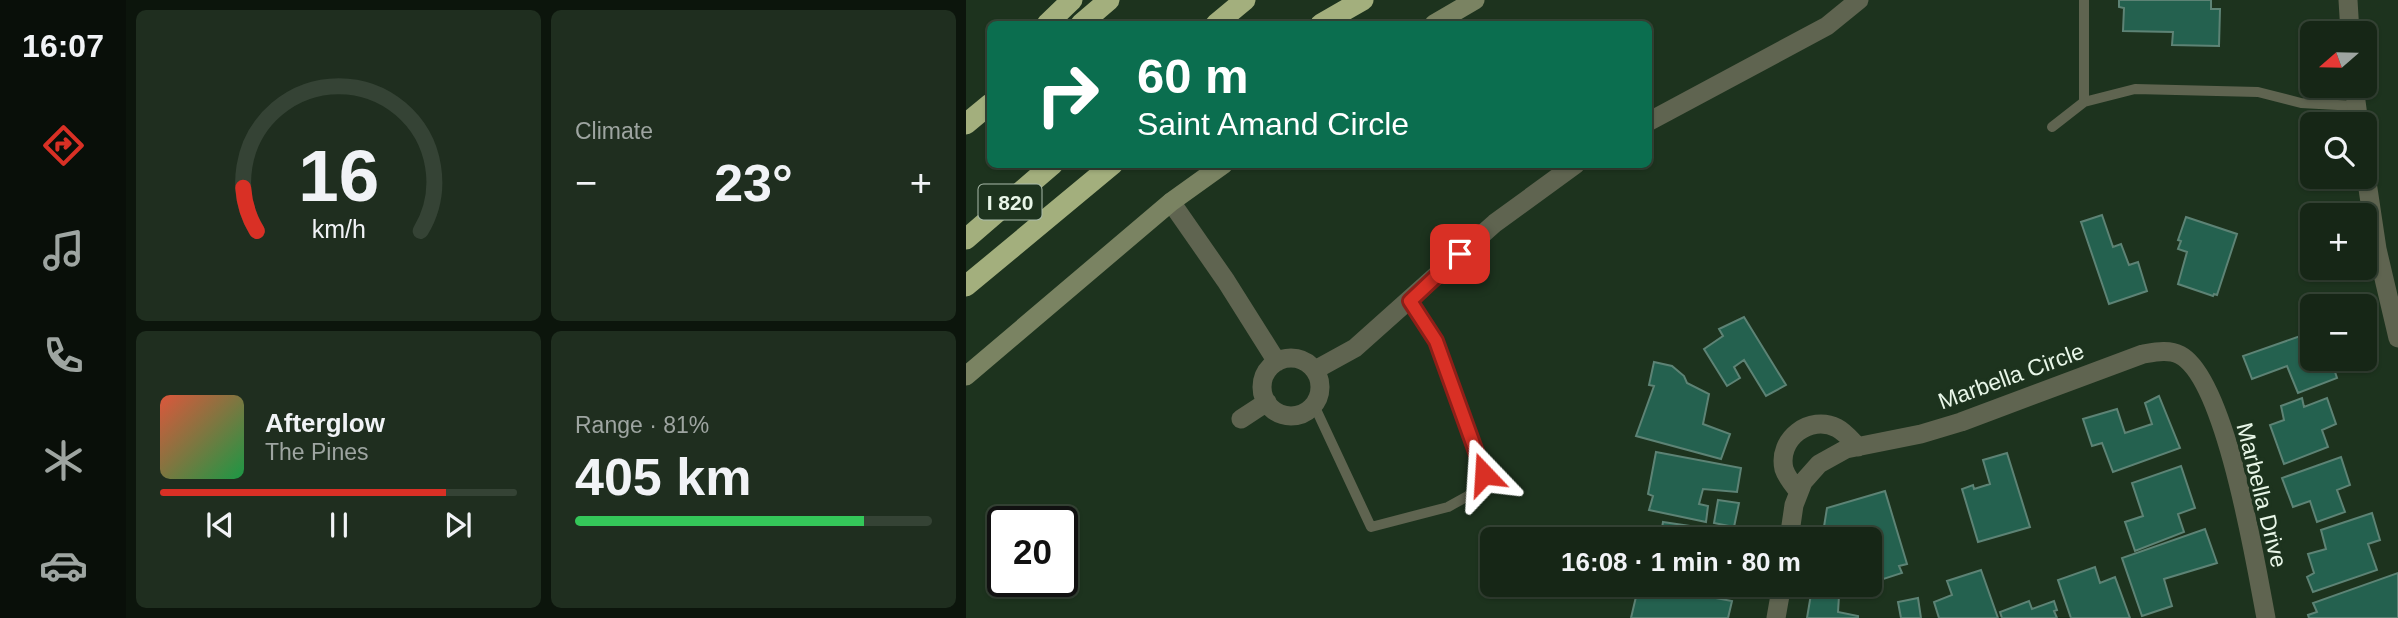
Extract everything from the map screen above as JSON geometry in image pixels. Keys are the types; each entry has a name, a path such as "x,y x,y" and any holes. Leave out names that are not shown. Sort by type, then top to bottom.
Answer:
{"highway":[{"path":"1050,21 1072,0"},
{"path":"1086,21 1110,0"},
{"path":"1220,21 1245,0"},
{"path":"1326,21 1363,0"},
{"path":"966,124 987,106"},
{"name":"I 820","path":"966,239 1048,168"},
{"path":"966,286 1108,168"}],"main road":[{"path":"1439,21 1475,0"},
{"path":"966,376 1171,202 1218,168"}],"street":[{"path":"1652,120 1815,33 1859,0"},
{"path":"2348,0 2349,21"},
{"path":"1315,370 1355,348 1495,223 1571,168"},
{"path":"2368,189 2377,249 2398,338"},
{"path":"1171,202 1226,281 1277,362"},
{"name":"Marbella Circle","path":"1791,527 1794,505 1802,482 1819,464 1846,449 1922,434 1961,422 2143,354 2161,351 2180,354"},
{"name":"Marbella Drive","path":"2180,354 2193,365 2208,389 2240,485 2266,618"},
{"path":"1297,358 1315,370 1320,381 1320,393 1314,405 1305,412 1284,415 1267,402 1263,380 1268,370 1277,362 1297,358"},
{"path":"1241,419 1267,402"},
{"path":"1799,492 1784,470 1783,457 1788,441 1799,430 1814,425 1828,425 1840,429 1858,447"},
{"path":"1776,618 1780,597"}],"lane":[{"path":"2084,0 2084,102"},
{"path":"2052,127 2084,102 2135,89 2258,92 2343,112"},
{"path":"1314,405 1371,527 1448,507 1477,491 1484,474 1436,341 1410,301"}],"building":[{"path":"2119,0 2211,0 2211,9 2220,9 2219,46 2172,45 2173,32 2123,31 2124,8 2119,7"},
{"path":"2102,215 2113,247 2121,244 2129,265 2138,262 2147,291 2109,304 2081,222"},
{"path":"2186,217 2237,234 2217,295 2178,284 2187,252 2178,249 2181,241 2178,240"},
{"path":"1744,317 1786,385 1766,396 1744,360 1734,367 1740,378 1727,386 1704,349 1723,336 1719,329"},
{"path":"2300,336 2300,371 2335,371 2337,378 2298,393 2287,366 2252,379 2243,356"},
{"path":"1654,362 1672,366 1684,376 1687,383 1709,394 1703,424 1730,434 1721,459 1636,436 1654,386 1649,385"},
{"path":"2159,396 2180,448 2113,472 2102,443 2092,446 2083,419 2117,409 2125,433 2152,424 2145,403"},
{"path":"2302,398 2304,407 2327,398 2336,424 2322,430 2328,447 2284,464 2270,425 2284,420 2281,406"},
{"path":"1656,452 1741,468 1737,492 1703,489 1699,504 1708,506 1706,522 1649,510 1653,496 1648,494"},
{"path":"2007,453 2030,527 1978,542 1962,489 1973,485 1974,489 1990,484 1983,460"},
{"path":"2341,457 2350,485 2337,490 2345,512 2317,522 2310,501 2293,507 2282,478"},
{"path":"2181,466 2195,508 2178,514 2184,532 2135,551 2125,522 2143,516 2132,483"},
{"path":"1885,491 1907,564 1899,566 1902,573 1882,579 1882,527 1824,527 1827,508"},
{"path":"1718,500 1739,503 1734,527 1714,523"},
{"path":"2372,513 2380,540 2368,544 2377,570 2313,592 2307,577 2314,573 2308,554 2326,549 2321,530"},
{"path":"1663,522 1697,527 1662,527"},
{"path":"2205,529 2217,563 2164,579 2172,606 2142,616 2122,558"},
{"path":"2095,567 2100,583 2115,577 2130,618 2071,618 2058,580"},
{"path":"1981,570 1998,618 1939,618 1934,602 1952,595 1947,581"},
{"path":"2398,573 2398,618 2309,618 2308,615 2317,612 2313,603"},
{"path":"1636,597 1710,597 1732,601 1728,618 1631,618"},
{"path":"1810,597 1839,597 1838,612 1858,616 1858,618 1807,618"},
{"path":"1918,598 1921,618 1901,618 1898,602"},
{"path":"2029,601 2032,609 2054,601 2057,618 2002,618 2000,612"}],"route":[{"path":"1460,254 1410,301 1436,341 1484,474"}]}
